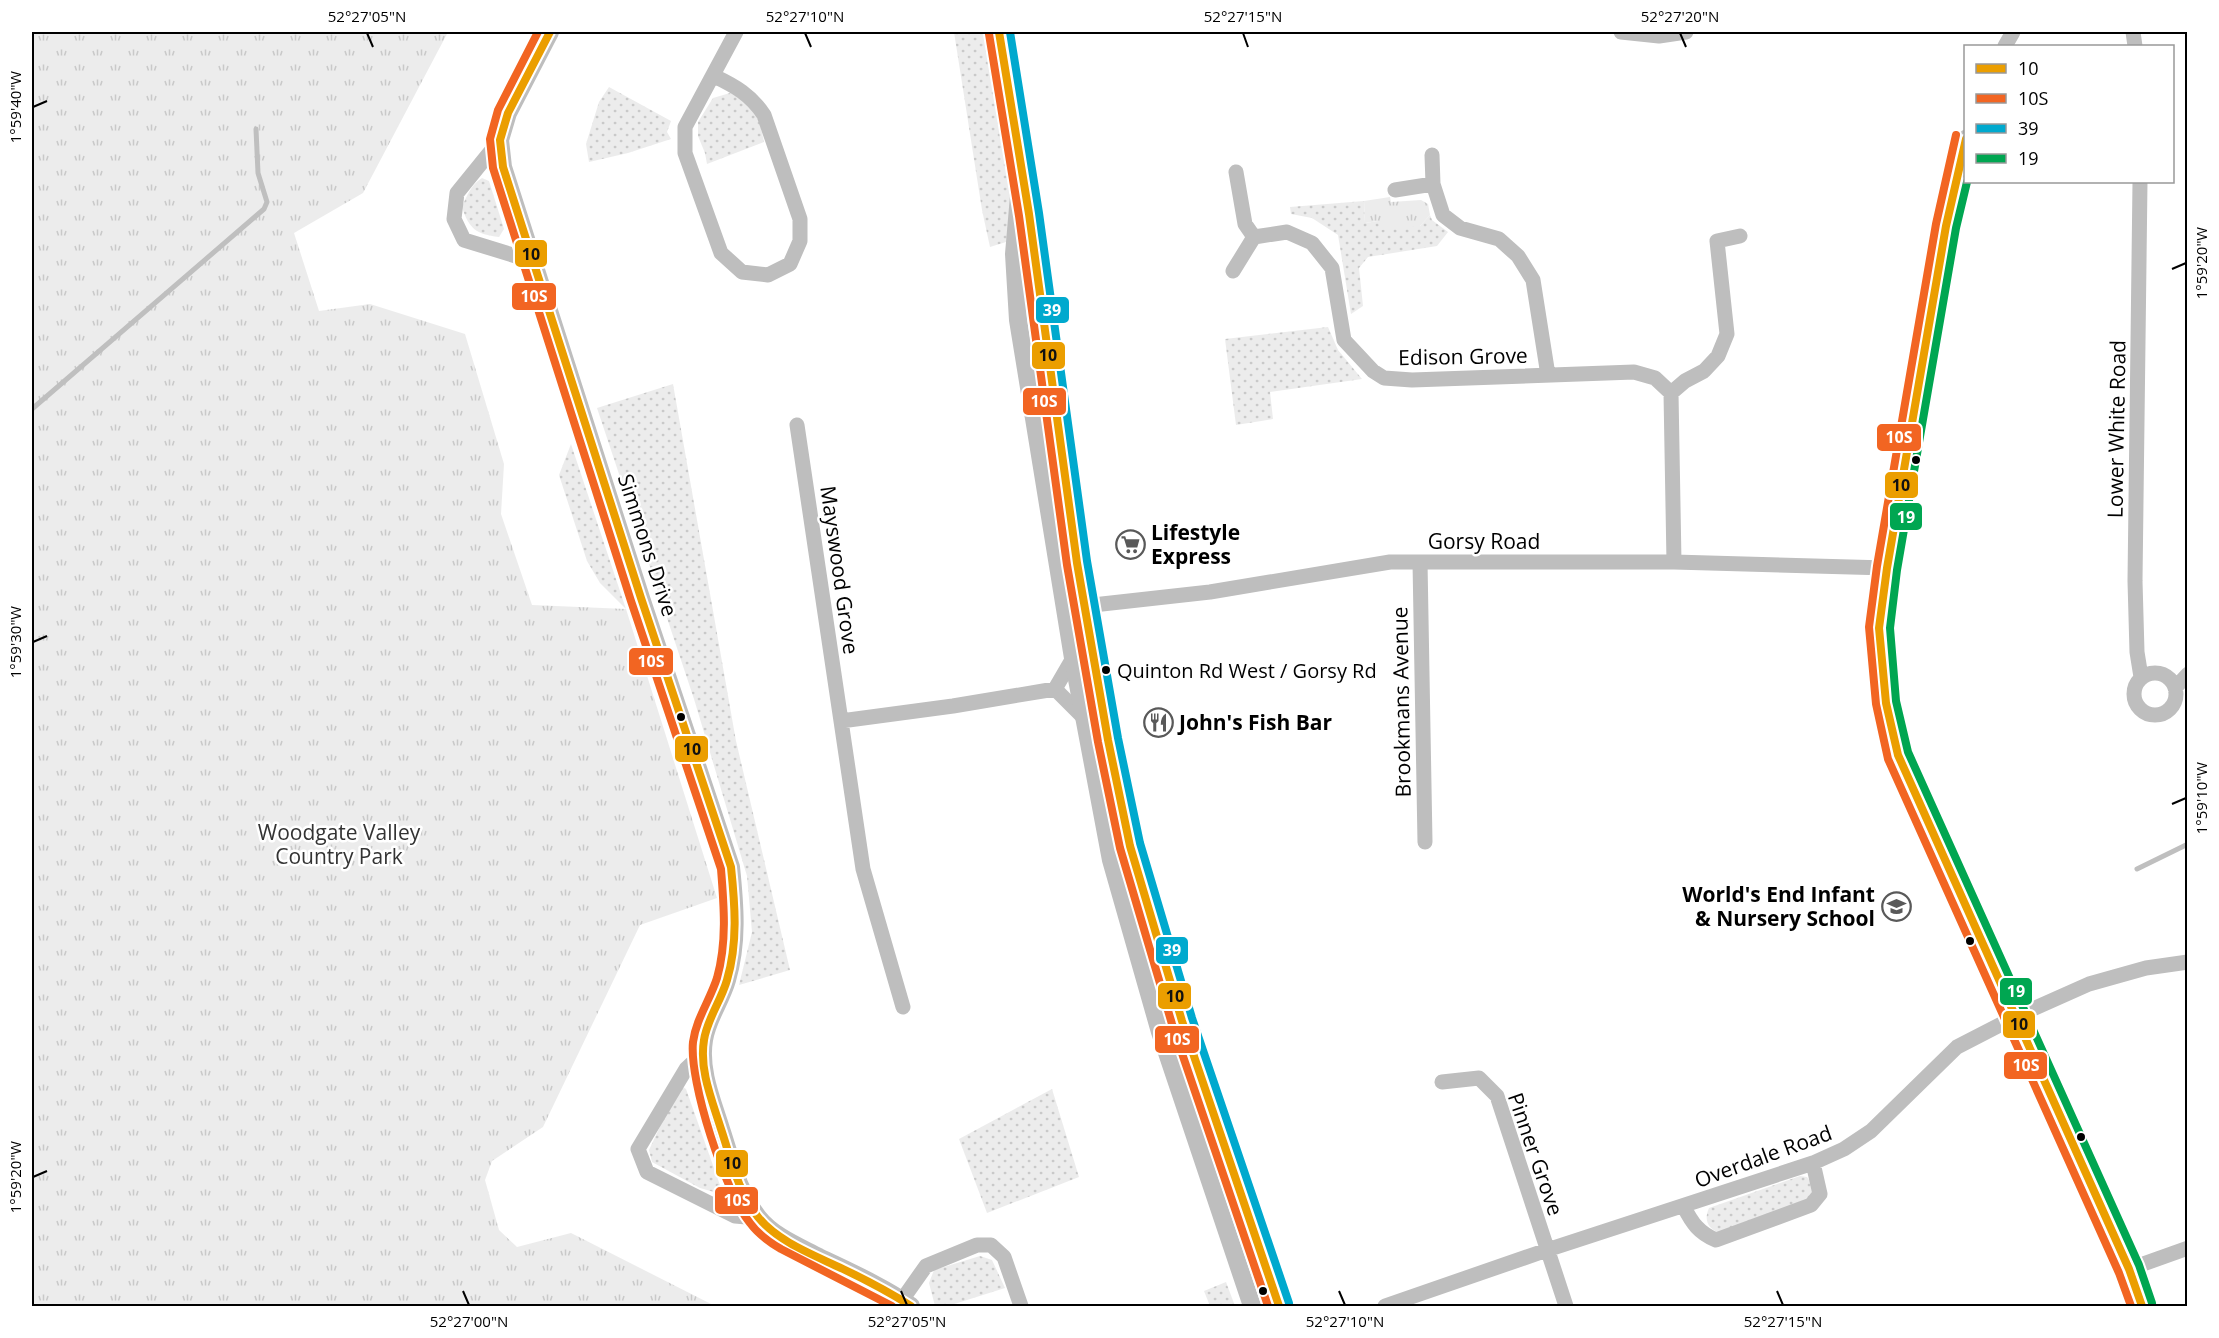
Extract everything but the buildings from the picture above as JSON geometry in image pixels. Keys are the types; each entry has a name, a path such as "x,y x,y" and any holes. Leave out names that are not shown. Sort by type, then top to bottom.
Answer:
{"street":[{"name":"Simmons Drive","path":"532,261 464,240 454,219 457,193 500,140 508,112 550,32"},
{"path":"714,76 737,87 754,101 764,115 800,219 800,241 790,264 768,275 742,272 721,252 685,153 684,127 714,76 736,32"},
{"path":"999,32 1029,214 1084,606 1130,846 1182,1021 1279,1306"},
{"path":"1622,32 1659,36 1686,32"},
{"name":"Simmons Drive","path":"500,140 505,175 532,261 731,867 735,909 733,956 726,982 704,1039 703,1053 709,1092 738,1181 758,1218 790,1242 907,1304"},
{"path":"1964,142 1946,226 1887,568 1879,628 1886,703 1898,755 2017,1016 2129,1269 2142,1306"},
{"name":"Edison Grove","path":"1432,155 1433,184 1443,215 1460,228 1499,239 1518,256 1533,280 1548,375"},
{"path":"1233,271 1254,237 1245,224 1236,172"},
{"path":"1021,173 1014,254 1018,320 1072,658 1111,860 1160,1032 1252,1306"},
{"name":"Lower White Road","path":"2140,183 2135,581 2137,652 2141,678"},
{"path":"1395,190 1433,184"},
{"name":"Edison Grove","path":"1254,237 1287,232 1312,243 1332,268 1344,340 1373,371 1384,378 1412,380 1634,372 1654,378 1671,393"},
{"path":"1674,562 1671,393 1685,381 1704,371 1718,356 1727,334 1717,241 1740,236"},
{"name":"Mayswood Grove","path":"797,425 863,869 903,1007"},
{"name":"Gorsy Road","path":"1084,606 1210,592 1390,562 1674,562 1887,568"},
{"name":"Brookmans Avenue","path":"1420,562 1425,842"},
{"path":"1069,633 1076,625 1074,607 1084,606"},
{"path":"1055,689 1072,658"},
{"path":"2154,672 2161,673 2172,681 2176,695 2171,708 2158,715 2139,708 2134,689 2141,678 2154,672"},
{"path":"2175,688 2187,674"},
{"path":"1084,718 1096,716 1092,689 1097,680"},
{"path":"841,721 1055,689"},
{"path":"1055,689 1084,718"},
{"name":"Overdale Road","path":"1386,1306 1547,1250 1813,1164 1844,1149 1871,1131 1958,1047 2017,1016 2089,984 2146,968 2187,962"},
{"name":"Simmons Drive","path":"703,1053 686,1069 638,1149 647,1172 735,1216 758,1218"},
{"name":"Pinner Grove","path":"1442,1082 1479,1078 1497,1096 1547,1250"},
{"path":"1684,1207 1702,1234 1716,1240 1812,1205 1820,1194 1813,1164"},
{"path":"907,1304 926,1266 977,1245 991,1245 1004,1257 1022,1306"},
{"path":"2129,1269 2187,1248"},
{"path":"1547,1250 1566,1306"}],"green space":[{"name":"Woodgate Valley Country Park","path":"32,32 448,32 363,193 294,233 319,311 370,304 465,334 504,464 501,514 532,605 626,609 717,898 640,925 543,1127 492,1161 485,1180 499,1230 517,1247 571,1233 715,1306 32,1306"},
{"path":"954,32 990,32 1007,145 1014,212 1006,242 990,247 982,210"},
{"path":"609,87 671,121 667,132 671,139 628,153 589,162 586,144 599,102"},
{"path":"730,93 745,102 755,112 764,142 707,164 698,136 698,122 713,98"},
{"path":"482,178 489,181 504,229 499,237 484,234 475,229 467,221 462,207 472,187"},
{"path":"1390,197 1391,202 1421,200 1428,204 1430,215 1420,226 1380,230 1378,221 1365,223 1364,201"},
{"path":"1364,201 1365,223 1378,221 1420,226 1430,215 1432,220 1448,232 1437,246 1368,257 1359,268 1363,306 1351,314 1338,235 1312,218 1291,214 1290,207"},
{"path":"1025,290 1033,290 1070,560 1065,557"},
{"path":"1328,327 1338,350 1362,379 1270,392 1273,419 1236,425 1225,339"},
{"path":"673,384 736,741 790,970 739,985 752,932 747,876 694,699 597,408"},
{"path":"571,444 626,609 600,583 587,561 559,475"},
{"path":"1102,748 1274,1306 1266,1306 1145,959 1120,865 1096,749"},
{"path":"683,1087 686,1089 721,1188 714,1192 700,1188 652,1162 649,1150 672,1101"},
{"path":"1052,1089 1079,1177 987,1213 959,1139"},
{"path":"1800,1176 1807,1177 1811,1182 1813,1190 1811,1198 1719,1233 1708,1223 1709,1208"},
{"path":"980,1256 992,1260 1005,1288 948,1306 935,1306 929,1283 934,1270"},
{"path":"1226,1282 1235,1306 1210,1306 1204,1291"}],"waterway":[{"path":"32,409 264,209 267,202 258,173 256,129"},
{"path":"2137,869 2188,844"}],"transit line":[{"name":"10S","path":"538,32 498,110 490,139 493,168 631,601 721,869 724,924 720,965 714,986 697,1025 693,1042 693,1060 703,1109 730,1187 740,1208 757,1231 781,1249 892,1306"},
{"name":"10","path":"550,32 508,113 500,140 503,167 641,598 731,867 734,910 733,952 724,988 704,1040 703,1062 710,1096 740,1186 751,1207 766,1226 786,1241 869,1282 911,1306"},
{"name":"10","path":"999,32 1029,214 1077,563 1108,740 1130,846 1182,1021 1279,1306"},
{"name":"39","path":"1010,32 1039,213 1087,561 1118,738 1140,843 1192,1018 1289,1303"},
{"name":"10S","path":"989,34 1019,216 1067,565 1098,742 1120,848 1172,1024 1268,1306"},
{"name":"10S","path":"1956,135 1936,224 1877,566 1869,627 1876,704 1888,759 2119,1273 2131,1306"},
{"name":"10","path":"1964,148 1946,226 1887,568 1879,628 1886,703 1898,755 2129,1269 2142,1306"},
{"name":"19","path":"1967,183 1956,228 1897,570 1890,628 1896,701 1908,752 2139,1265 2152,1303"}],"place":[{"name":"Lifestyle Express","path":"1130,544"},
{"name":"Quinton Rd West / Gorsy Rd","path":"1106,670"},
{"name":"John's Fish Bar","path":"1158,722"},
{"name":"World's End Infant & Nursery School","path":"1896,906"}]}
